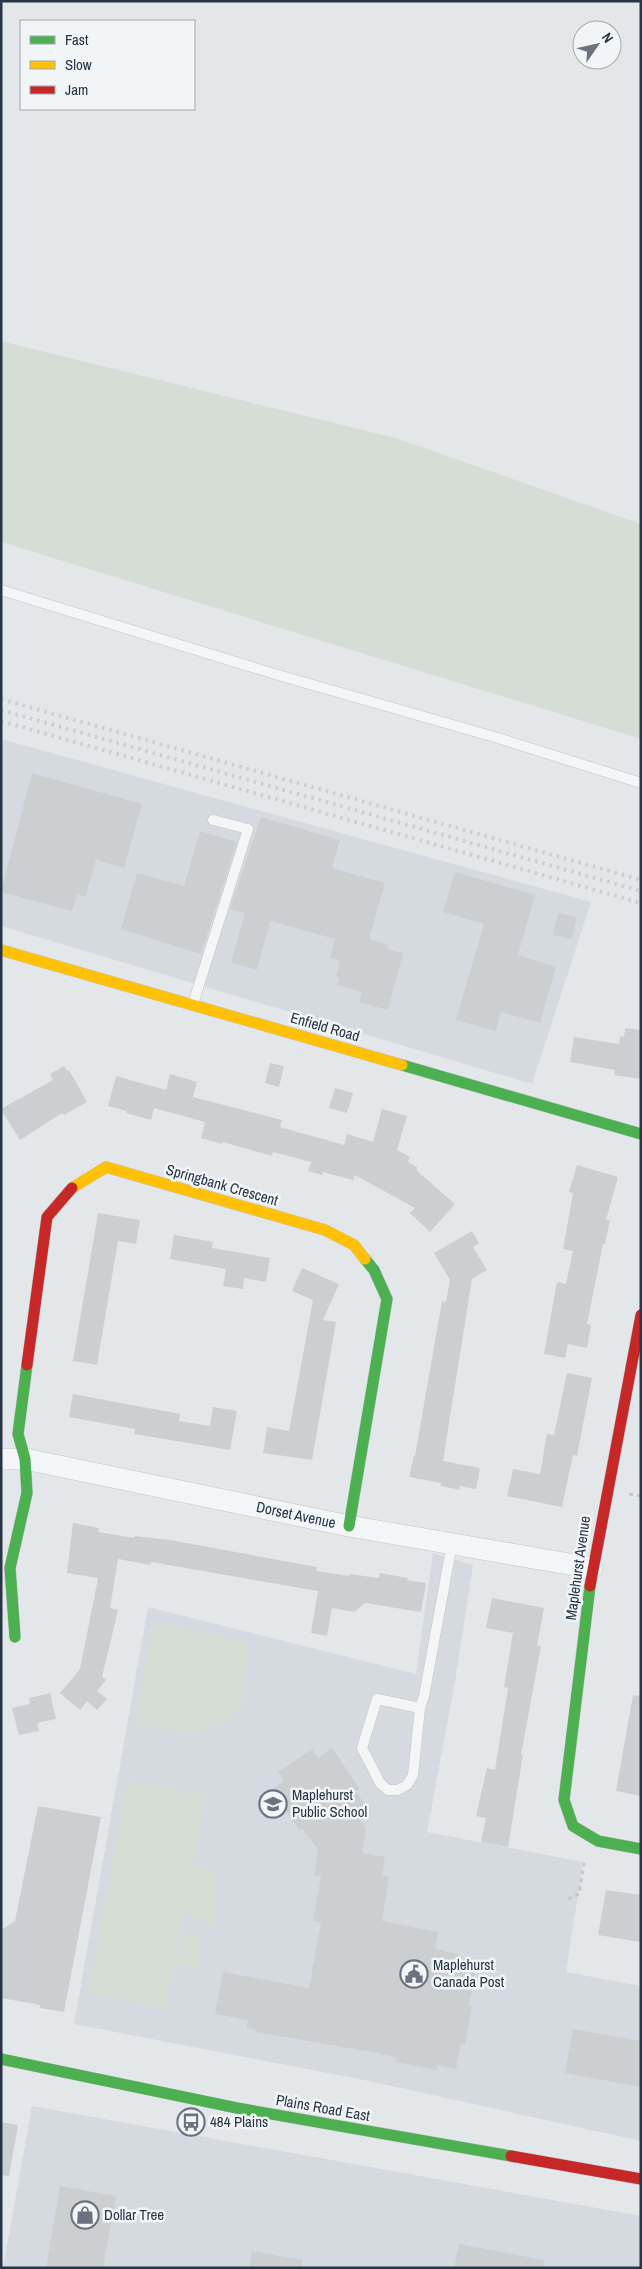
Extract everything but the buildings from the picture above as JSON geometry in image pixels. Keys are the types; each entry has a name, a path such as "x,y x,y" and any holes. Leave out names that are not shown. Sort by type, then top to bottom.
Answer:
{"street":[{"name":"Enfield Road","path":"1,950 641,1134"},
{"name":"Springbank Crescent","path":"15,1637 10,1568 27,1493 25,1459 18,1434 47,1217 69,1190 106,1167 325,1230 354,1245 374,1270 387,1300 348,1526"},
{"name":"Maplehurst Avenue","path":"589,1836 573,1826 564,1800 592,1568 641,1315"},
{"name":"Dorset Avenue","path":"1,1458 25,1459 348,1526 592,1568"},
{"path":"589,1836 598,1841 641,1849"},
{"name":"Plains Road East","path":"1,2059 246,2110 641,2179"}],"lane":[{"path":"1,590 278,675 498,738 641,783"},
{"path":"193,1005 248,829 213,820"},
{"path":"420,1708 377,1699 362,1748 380,1783 388,1790 398,1790 407,1785 413,1775 420,1708 452,1544"}],"path":[{"path":"568,1899 579,1894 589,1836"}],"shaded area":[{"path":"1,341 399,439 641,524 641,739 1,542"},
{"path":"1,739 591,902 532,1084 1,926"},
{"name":"Maplehurst Public School","path":"433,1553 473,1565 455,1682 427,1832 583,1862 566,1972 641,1986 641,2141 369,2081 74,2024 148,1607 416,1674"},
{"path":"160,1623 248,1643 243,1703 224,1723 194,1734 134,1724 153,1627"},
{"path":"128,1780 206,1795 193,1866 209,1868 214,1875 218,1890 217,1904 211,1927 198,1918 184,1913 175,1961 177,1955 182,1954 183,1938 191,1932 199,1941 203,1964 196,1968 187,1964 182,1967 175,1962 166,2008 88,1993"},
{"path":"32,2106 641,2216 641,2268 3,2268"}],"railway":[{"path":"1,699 641,880"},
{"path":"1,710 641,891"},
{"path":"1,721 641,903"}],"traffic: fast":[{"path":"402,1065 641,1134"},
{"path":"349,1526 387,1299 374,1270 365,1259"},
{"path":"15,1637 10,1568 27,1493 25,1459 18,1434 27,1365"},
{"path":"590,1586 564,1800 573,1826 598,1841 641,1849"},
{"path":"1,2059 237,2108 511,2156"}],"traffic: slow":[{"path":"1,950 402,1065"},
{"path":"72,1188 106,1167 325,1230 354,1245 365,1259"}],"traffic: jam":[{"path":"27,1365 47,1217 72,1188"},
{"path":"590,1586 641,1315"},
{"path":"511,2156 641,2179"}],"place":[{"name":"Maplehurst Public School","path":"273,1804"},
{"name":"Maplehurst Canada Post","path":"414,1974"},
{"name":"484 Plains","path":"191,2122"},
{"name":"Dollar Tree","path":"85,2215"}]}
